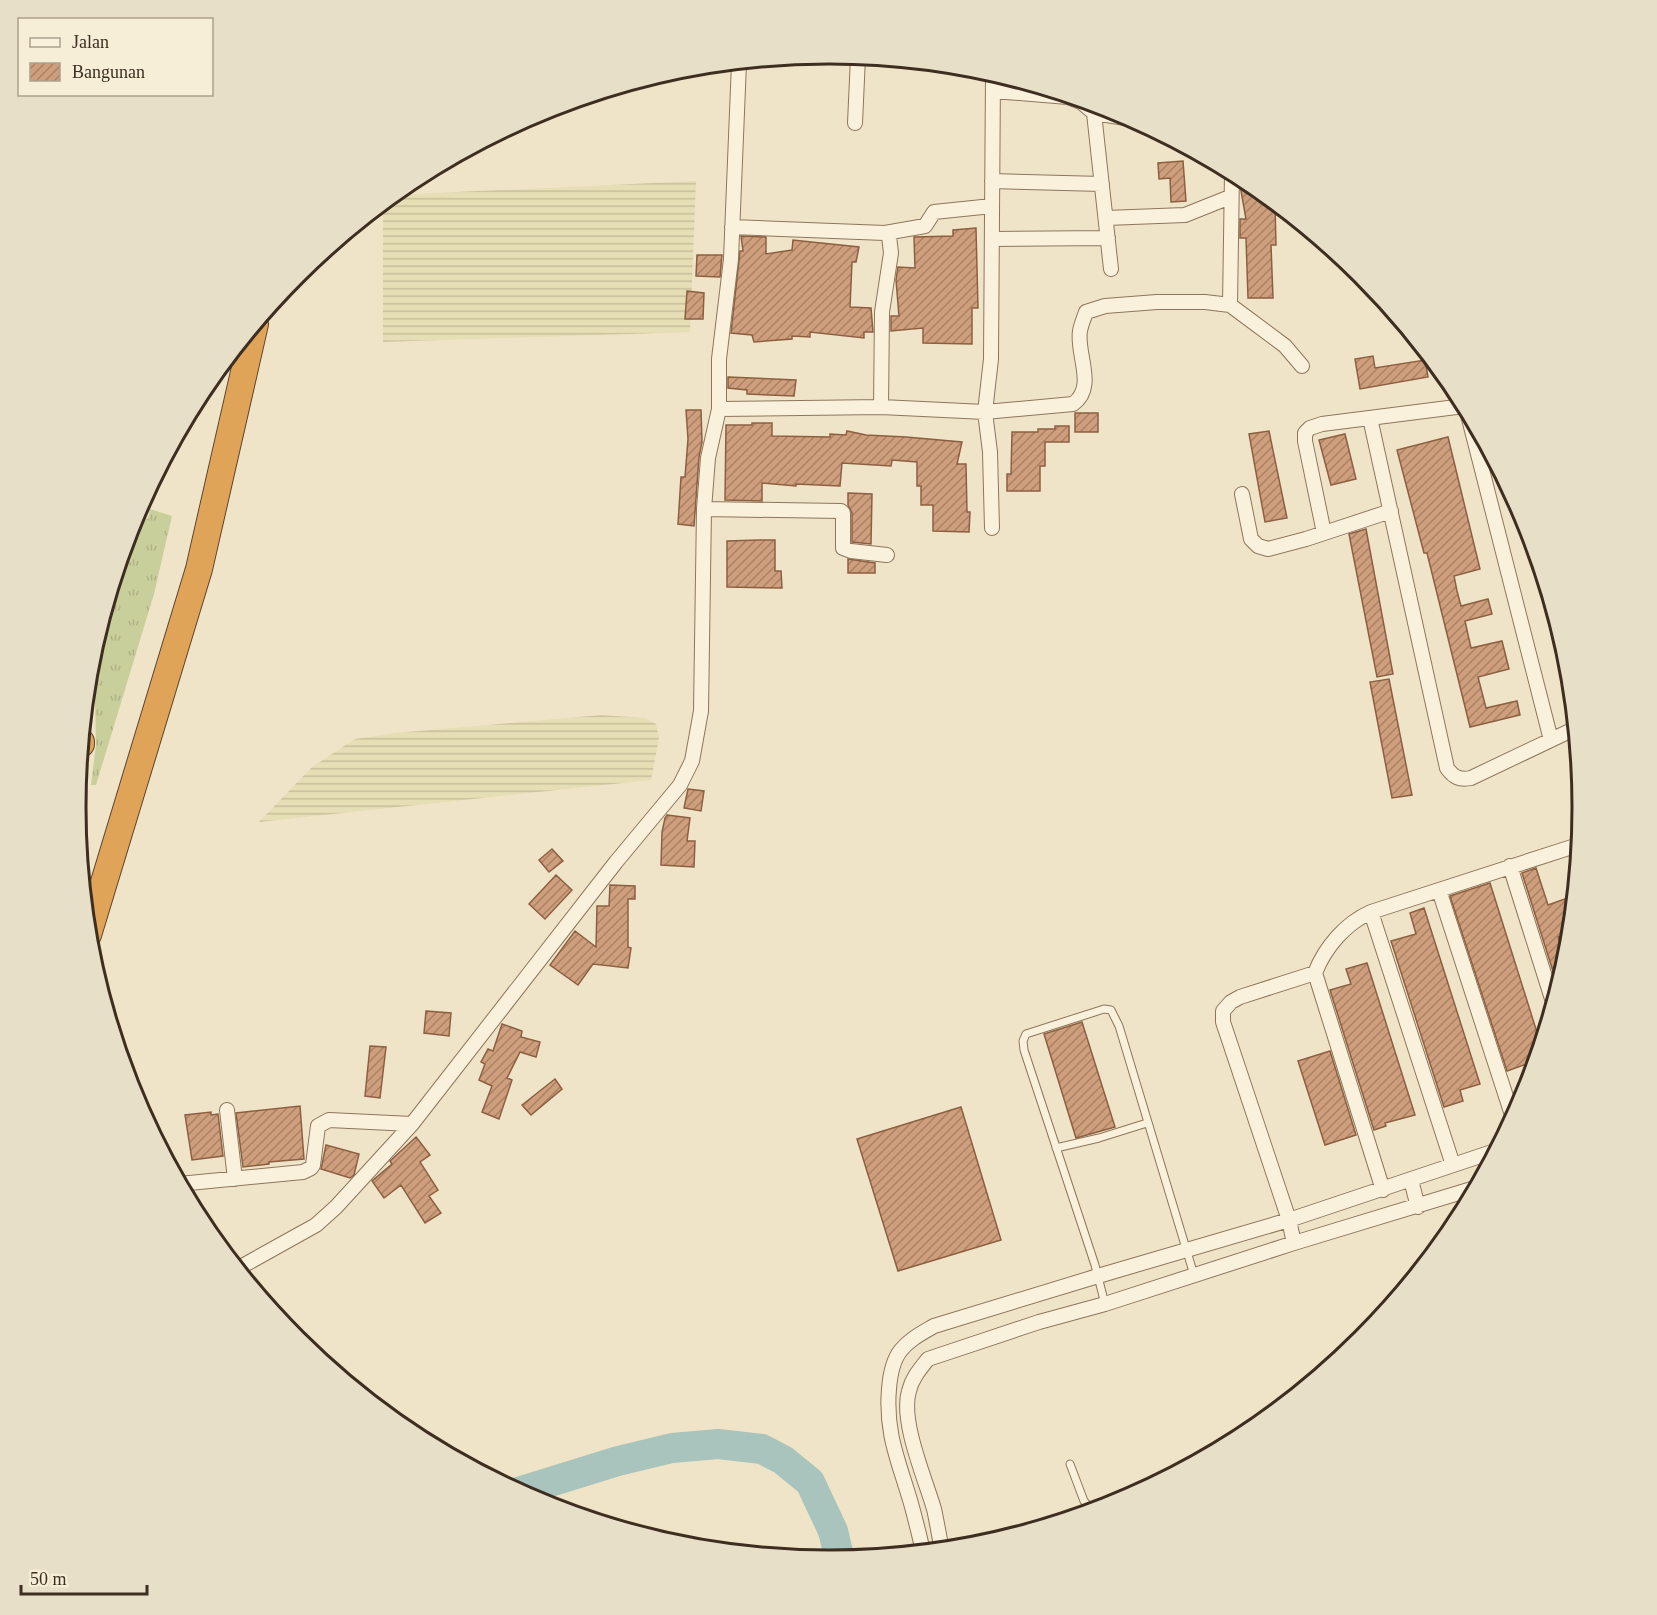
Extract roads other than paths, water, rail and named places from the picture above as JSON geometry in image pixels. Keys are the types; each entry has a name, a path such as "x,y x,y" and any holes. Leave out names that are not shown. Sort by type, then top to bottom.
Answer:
{"highway":[{"path":"94,915 199,569 251,340"}],"street":[{"path":"855,123 858,65"},
{"path":"244,1265 316,1225 336,1207 412,1124 616,862 680,785 692,761 701,711 704,509 708,458 719,409 720,358 731,259 739,70"},
{"path":"992,528 990,452 985,412 991,359 993,84"},
{"path":"993,91 1035,94"},
{"path":"1094,114 1112,270"},
{"path":"992,181 1102,184"},
{"path":"1230,305 1231,184"},
{"path":"1106,218 1190,215 1230,197"},
{"path":"732,227 885,233 925,226 934,212 992,206"},
{"path":"881,407 882,312 891,246 889,236 885,233"},
{"path":"992,239 1108,238"},
{"path":"719,409 881,407 985,412 1073,404 1080,399 1084,383 1079,332 1086,312 1105,306 1157,302 1205,302 1230,305 1285,346 1302,366"},
{"path":"1324,533 1305,441 1305,433 1310,428 1322,424 1454,407"},
{"path":"1370,418 1447,768 1463,779 1472,778 1567,732"},
{"path":"1475,441 1551,740"},
{"path":"1242,494 1251,539 1258,546 1268,549 1391,511"},
{"path":"704,509 841,511 843,513 843,548 887,555"},
{"path":"1383,1190 1315,973 1323,955 1355,919 1371,912 1570,847"},
{"path":"1510,866 1549,988"},
{"path":"1439,890 1509,1105"},
{"path":"1371,912 1453,1165"},
{"path":"1294,1243 1289,1220 1223,1022 1223,1011 1231,1002 1240,997 1315,973"},
{"path":"227,1110 235,1179"},
{"path":"188,1183 292,1174 310,1168 318,1126 329,1120 412,1124"},
{"path":"921,1544 890,1436 887,1410 893,1364 912,1338 934,1326 1289,1220 1485,1154"},
{"path":"1411,1180 1418,1207"},
{"path":"940,1541 906,1411 909,1391 917,1372 928,1359 1039,1322 1105,1304 1464,1192"},
{"path":"912,1338 928,1359"}],"lane":[{"path":"1105,1304 1023,1041 1026,1034 1104,1009 1111,1010 1119,1026 1194,1275"},
{"path":"1056,1148 1147,1123"},
{"path":"1070,1464 1087,1504"}],"waterway":[{"path":"531,1488 618,1461 672,1448 718,1444 762,1449 783,1460 810,1482 833,1531 838,1550"}]}
